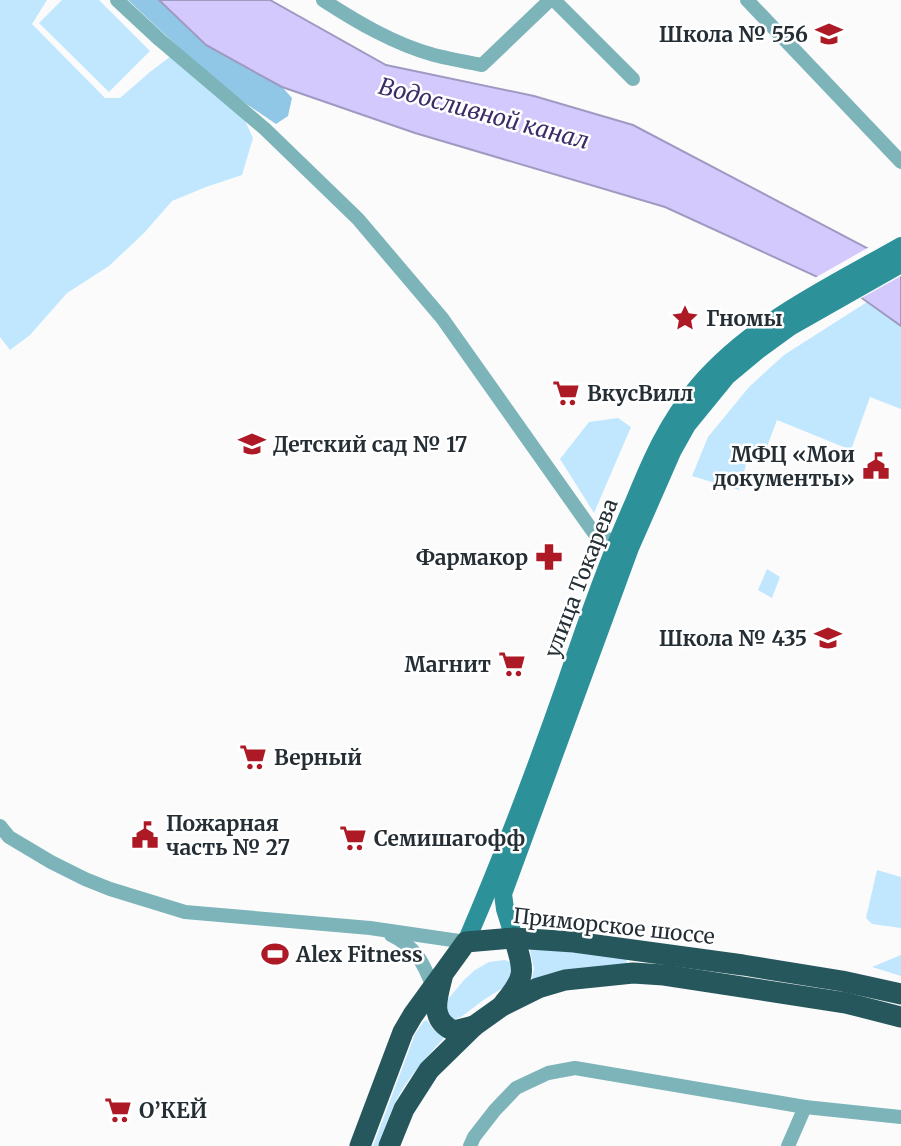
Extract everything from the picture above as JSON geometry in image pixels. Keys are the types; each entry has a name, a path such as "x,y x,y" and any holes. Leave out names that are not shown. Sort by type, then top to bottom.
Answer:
{"highway":[{"name":"Приморское шоссе","path":"466,942 514,938 574,942 743,965 842,981 901,994"},
{"path":"502,1006 519,984 522,973 514,938"},
{"path":"359,1146 403,1032 412,1015 466,942"},
{"name":"Приморское шоссе","path":"388,1146 404,1109 429,1070 474,1026 502,1006 538,988 565,980 633,973 664,975 846,1003 901,1017"},
{"path":"438,981 436,1002 438,1017 442,1023 454,1031 474,1026"}],"main road":[{"name":"улица Токарева","path":"514,938 503,894 660,442 675,415 698,386 747,338 822,289 899,253"},
{"name":"улица Токарева","path":"466,942 528,791 590,612 687,425 727,376 757,351 790,327 838,299 899,253"}],"street":[{"path":"117,0 265,129 358,219 442,318 594,533 623,546"},
{"path":"323,0 394,40 433,55 482,65 552,0 633,79"},
{"path":"747,0 901,162"},
{"path":"0,826 9,837 85,879 110,890 185,912 377,929 466,942"},
{"path":"377,929 403,941 414,950 426,971 438,981"},
{"path":"470,1146 488,1119 516,1088 548,1073 575,1068 805,1107 901,1117"},
{"path":"788,1146 805,1107"}],"shaded area":[{"path":"0,0 47,0 32,24 105,98 120,98 171,56 242,114 253,138 242,175 172,201 144,233 109,266 67,293 30,335 10,350 0,337"},
{"path":"62,0 99,0 150,51 109,92 39,23"},
{"path":"128,0 159,0 206,45 282,87 292,98 288,116 276,124 220,86"},
{"path":"867,302 901,326 901,409 870,397 851,450 777,420 763,457 749,454 739,490 692,476 708,437 749,387 784,355"},
{"path":"618,418 631,427 594,513 560,459 589,422"},
{"path":"767,569 780,577 772,598 758,590"},
{"path":"877,870 901,877 901,928 872,924 866,918"},
{"path":"531,948 626,958 627,964 531,982 534,969"},
{"path":"901,955 901,976 872,967"},
{"path":"505,960 512,963 511,983 461,1017 452,1020 446,1017 448,999 464,980 489,962"},
{"path":"427,1020 433,1029 444,1037 404,1087 378,1146 373,1146 415,1034"}],"water":[{"name":"Водосливной канал","path":"159,0 270,0 386,65 534,96 633,125 901,266 901,326 859,296 665,207 415,133 282,87 206,45"}],"pier":[{"path":"871,246 901,262 901,276 858,300 813,279"}],"place":[{"name":"Школа № 556","path":"829,34"},
{"name":"Гномы","path":"685,318"},
{"name":"ВкусВилл","path":"566,393"},
{"name":"Детский сад № 17","path":"252,444"},
{"name":"МФЦ «Мои документы»","path":"876,466"},
{"name":"Фармакор","path":"549,557"},
{"name":"Школа № 435","path":"828,638"},
{"name":"Магнит","path":"512,664"},
{"name":"Верный","path":"253,757"},
{"name":"Пожарная часть № 27","path":"145,835"},
{"name":"Семишагофф","path":"353,838"},
{"name":"Alex Fitness","path":"275,954"},
{"name":"О’КЕЙ","path":"118,1110"}]}
